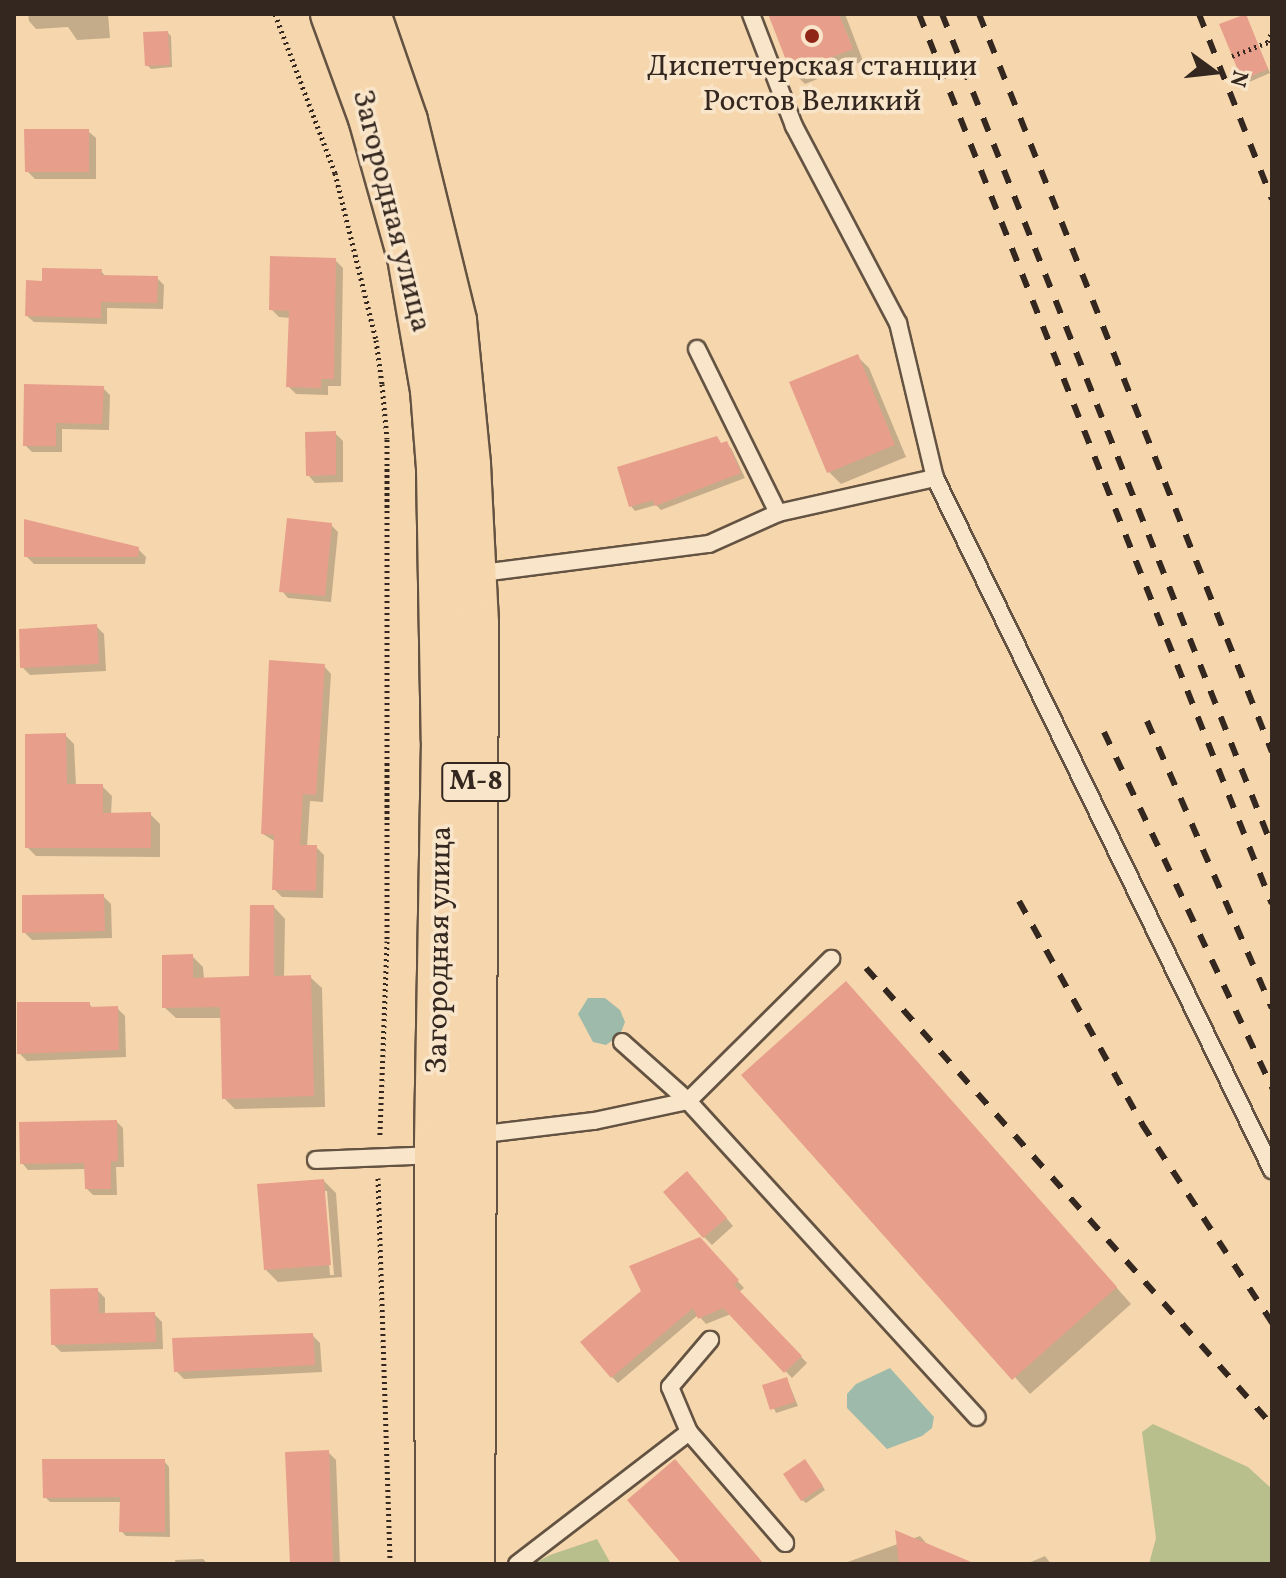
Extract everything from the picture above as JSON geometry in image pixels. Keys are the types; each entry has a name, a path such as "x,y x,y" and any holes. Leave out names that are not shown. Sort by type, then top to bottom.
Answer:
{"highway":[{"name":"Загородная улица","path":"333,14 387,169 410,257 433,390 444,625 456,1145 472,1564"},
{"name":"Загородная улица","path":"368,14 405,121 454,321 463,383 474,574 456,1145 438,1564"}],"lane":[{"path":"751,14 794,126 898,323 935,478 1272,1170"},
{"path":"697,349 778,513"},
{"path":"474,574 709,544 778,513 935,478"},
{"path":"316,1160 379,1157 456,1145 688,1101 831,959"},
{"path":"622,1042 688,1101 977,1417"},
{"path":"710,1340 670,1387 689,1432 785,1543"},
{"path":"517,1564 689,1432"}],"path":[{"path":"275,14 335,173 376,340 387,439 387,941 379,1157 390,1564"},
{"path":"1232,56 1268,42 1272,31"}],"green space":[{"path":"1153,1424 1248,1467 1272,1489 1272,1564 1149,1564 1156,1538 1142,1432"},
{"path":"597,1539 611,1564 533,1564 550,1555"}],"shaded area":[{"path":"588,998 605,998 620,1010 625,1022 620,1035 606,1045 593,1042 578,1014"},
{"path":"890,1368 934,1417 932,1428 922,1436 887,1449 847,1408 847,1394 856,1384"}],"building":[{"name":"Диспетчерская станции Ростов Великий","path":"768,14 839,14 853,49 791,73"},
{"path":"1246,14 1268,69 1242,80 1219,24"},
{"path":"168,31 170,65 145,66 143,32"},
{"path":"24,129 89,129 89,172 25,172"},
{"path":"270,256 336,258 334,379 321,379 321,388 286,387 289,311 269,310"},
{"path":"42,268 102,269 101,275 158,276 157,303 101,302 101,318 25,316 26,280 42,281"},
{"path":"858,354 895,445 827,473 789,382"},
{"path":"24,384 104,386 102,424 56,423 56,446 23,446"},
{"path":"336,431 336,475 306,476 305,432"},
{"path":"717,436 721,443 727,441 741,473 655,506 653,500 629,507 617,467"},
{"path":"287,518 332,523 325,596 279,592"},
{"path":"24,519 139,547 138,557 24,557"},
{"path":"97,624 99,664 20,668 19,629"},
{"path":"269,660 325,664 316,795 303,794 300,845 317,845 316,891 272,890 274,835 261,834"},
{"path":"66,733 67,784 103,784 103,813 151,812 151,848 25,848 25,734"},
{"path":"104,894 105,931 22,933 22,895"},
{"path":"250,905 274,905 274,976 311,975 314,1096 222,1099 220,1007 162,1008 162,955 193,954 193,978 249,976"},
{"path":"846,981 1117,1287 1012,1380 741,1075"},
{"path":"17,1002 90,1002 90,1007 118,1006 119,1050 17,1054"},
{"path":"117,1120 118,1161 111,1161 111,1189 85,1189 84,1163 20,1164 19,1122"},
{"path":"687,1171 727,1218 703,1238 663,1192"},
{"path":"324,1179 331,1265 264,1270 257,1184"},
{"path":"700,1237 739,1280 734,1285 802,1356 784,1373 723,1308 698,1319 693,1308 611,1378 580,1342 641,1291 629,1266"},
{"path":"98,1288 99,1313 155,1312 156,1342 51,1345 50,1289"},
{"path":"313,1333 315,1365 174,1372 172,1338"},
{"path":"787,1377 795,1402 770,1410 762,1385"},
{"path":"329,1450 333,1564 290,1564 285,1452"},
{"path":"42,1459 165,1459 165,1532 119,1532 120,1497 43,1498"},
{"path":"675,1459 764,1564 682,1564 627,1500"},
{"path":"805,1459 823,1486 801,1501 783,1474"},
{"path":"895,1530 976,1564 899,1564"}],"railway":[{"path":"919,14 1272,904"},
{"path":"942,14 1272,846"},
{"path":"979,14 1272,752"},
{"path":"1199,14 1272,199"},
{"path":"1147,721 1272,1008"},
{"path":"1104,732 1272,1088"},
{"path":"1019,901 1142,1124 1272,1323"},
{"path":"866,968 1272,1425"}],"place":[{"name":"Диспетчерская станции Ростов Великий","path":"812,36"}]}
